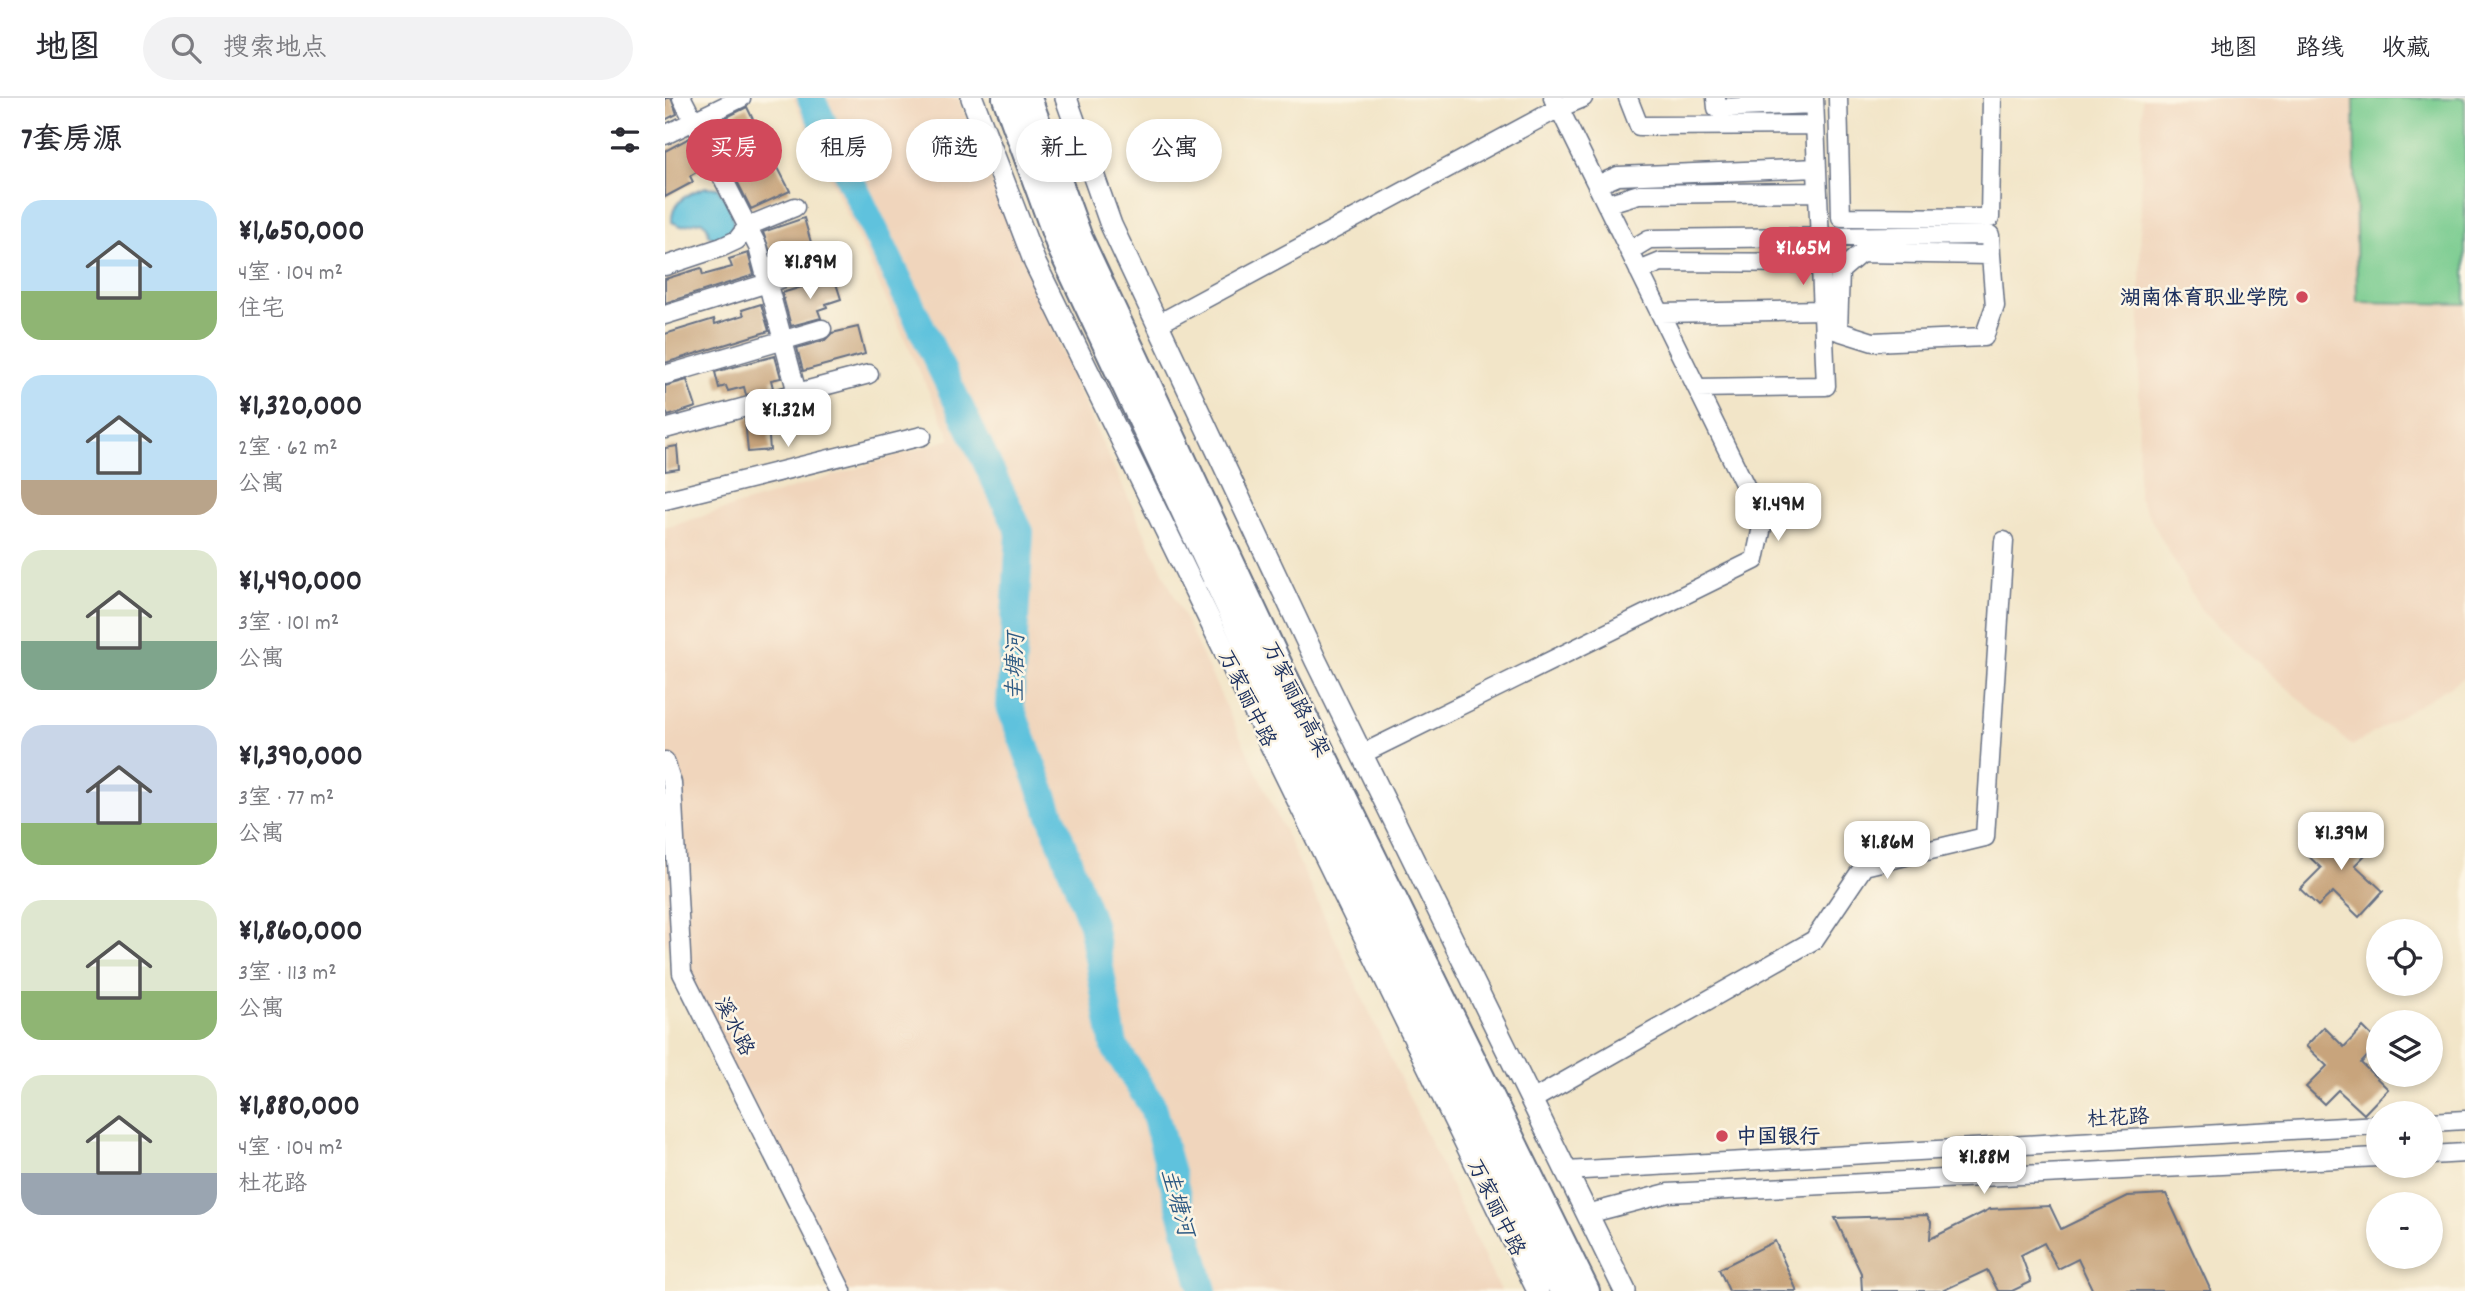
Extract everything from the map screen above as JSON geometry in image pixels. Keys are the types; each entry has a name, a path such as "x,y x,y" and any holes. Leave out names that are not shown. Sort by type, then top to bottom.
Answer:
{"highway":[{"name":"万家丽路高架","path":"1005,98 1071,272 1265,685 1562,1291"},
{"name":"万家丽路高架","path":"1029,98 1080,238 1285,676 1587,1291"}],"main road":[{"name":"万家丽中路","path":"972,98 1035,263 1538,1291"},
{"path":"1066,98 1111,225 1362,754 1625,1291"}],"street":[{"path":"681,98 692,119"},
{"path":"697,119 741,98"},
{"path":"1158,324 1556,103 1583,98"},
{"path":"1628,98 1639,126 1717,110 1814,101 1826,386 1697,388"},
{"path":"1838,98 1841,217 1990,226"},
{"path":"1991,255 1861,253 1840,271 1838,331 1873,342 1985,337 1995,306 1990,226 1992,98"},
{"path":"1362,754 1755,560 1763,522 1556,103"},
{"path":"1717,110 1815,125"},
{"path":"665,135 686,124"},
{"path":"1597,185 1618,176 1817,169"},
{"path":"726,182 758,247 797,393"},
{"path":"1606,204 1639,194 1818,192"},
{"path":"665,266 722,247 737,240 748,226 795,207"},
{"path":"1629,251 1649,239 1820,237 1990,226"},
{"path":"1639,271 1661,262 1821,263"},
{"path":"665,315 803,272"},
{"path":"1660,313 1823,310"},
{"path":"665,375 822,329"},
{"path":"665,429 869,374"},
{"path":"665,500 922,436"},
{"path":"1532,1100 1814,940 1864,866 1985,837 2004,541"},
{"name":"溪水路","path":"665,761 672,783 682,973 842,1291"},
{"path":"2443,1121 2465,1120"},
{"name":"杜花路","path":"1566,1171 2366,1126"},
{"path":"2443,1154 2465,1153"},
{"path":"1587,1214 1668,1193 2366,1158"}],"shaded area":[{"path":"793,98 958,98 967,119 906,119 906,182 993,182 1081,397 1500,1291 833,1291 665,940 665,528 951,439 832,182 892,182 892,119 803,119"},
{"name":"湖南体育职业学院","path":"2142,98 2465,98 2465,677 2352,746 2202,612 2138,496"}],"green space":[{"path":"2354,98 2465,98 2465,304 2357,302"}],"water":[{"path":"706,187 718,188 730,208 733,230 727,236 716,239 709,236 707,226 701,221 681,226 672,222 672,215 678,203"}],"building":[{"path":"665,98 671,98 677,114 665,120"},
{"path":"747,107 753,119 723,119"},
{"path":"686,140 686,182 693,182 665,197 665,151"},
{"path":"782,175 790,191 751,209 738,182 782,182"},
{"path":"804,218 812,246 772,257 763,232"},
{"path":"748,253 754,275 665,303 665,279 701,268 703,275 732,267 729,259"},
{"path":"834,277 841,299 818,310 821,318 791,326 782,293"},
{"path":"761,304 769,331 665,363 665,334 714,319 715,324 744,315 742,310"},
{"path":"858,327 865,354 803,371 797,348 825,340 832,333"},
{"path":"775,356 781,378 771,380 773,388 746,395 744,387 728,391 726,386 719,388 715,372"},
{"path":"687,380 696,407 668,416 665,408 665,386"},
{"path":"767,413 770,450 748,452 745,419"},
{"path":"677,446 679,469 665,471 665,448"},
{"path":"2318,829 2338,849 2358,829 2375,845 2355,865 2383,891 2359,917 2333,892 2318,906 2300,889 2321,868 2300,848"},
{"path":"2324,1027 2344,1047 2363,1027 2366,1030 2366,1058 2361,1063 2366,1068 2366,1087 2388,1089 2376,1101 2366,1101 2364,1114 2338,1090 2324,1104 2306,1087 2327,1066 2306,1046"},
{"path":"2166,1194 2211,1291 2093,1291 2078,1259 2058,1269 2044,1243 2021,1255 2031,1282 2012,1291 1998,1291 1987,1270 1942,1291 1862,1291 1861,1273 1835,1218 1927,1215 1931,1222 1930,1239 1990,1209 2050,1206 2061,1229 2128,1196"},
{"path":"1775,1241 1797,1291 1729,1291 1719,1269"}],"waterway":[{"name":"圭塘河","path":"811,98 1020,532 1010,706 1092,924 1114,1046 1153,1107 1203,1291"}],"place":[{"name":"湖南体育职业学院","path":"2302,297"},
{"name":"中国银行","path":"1722,1136"}]}
